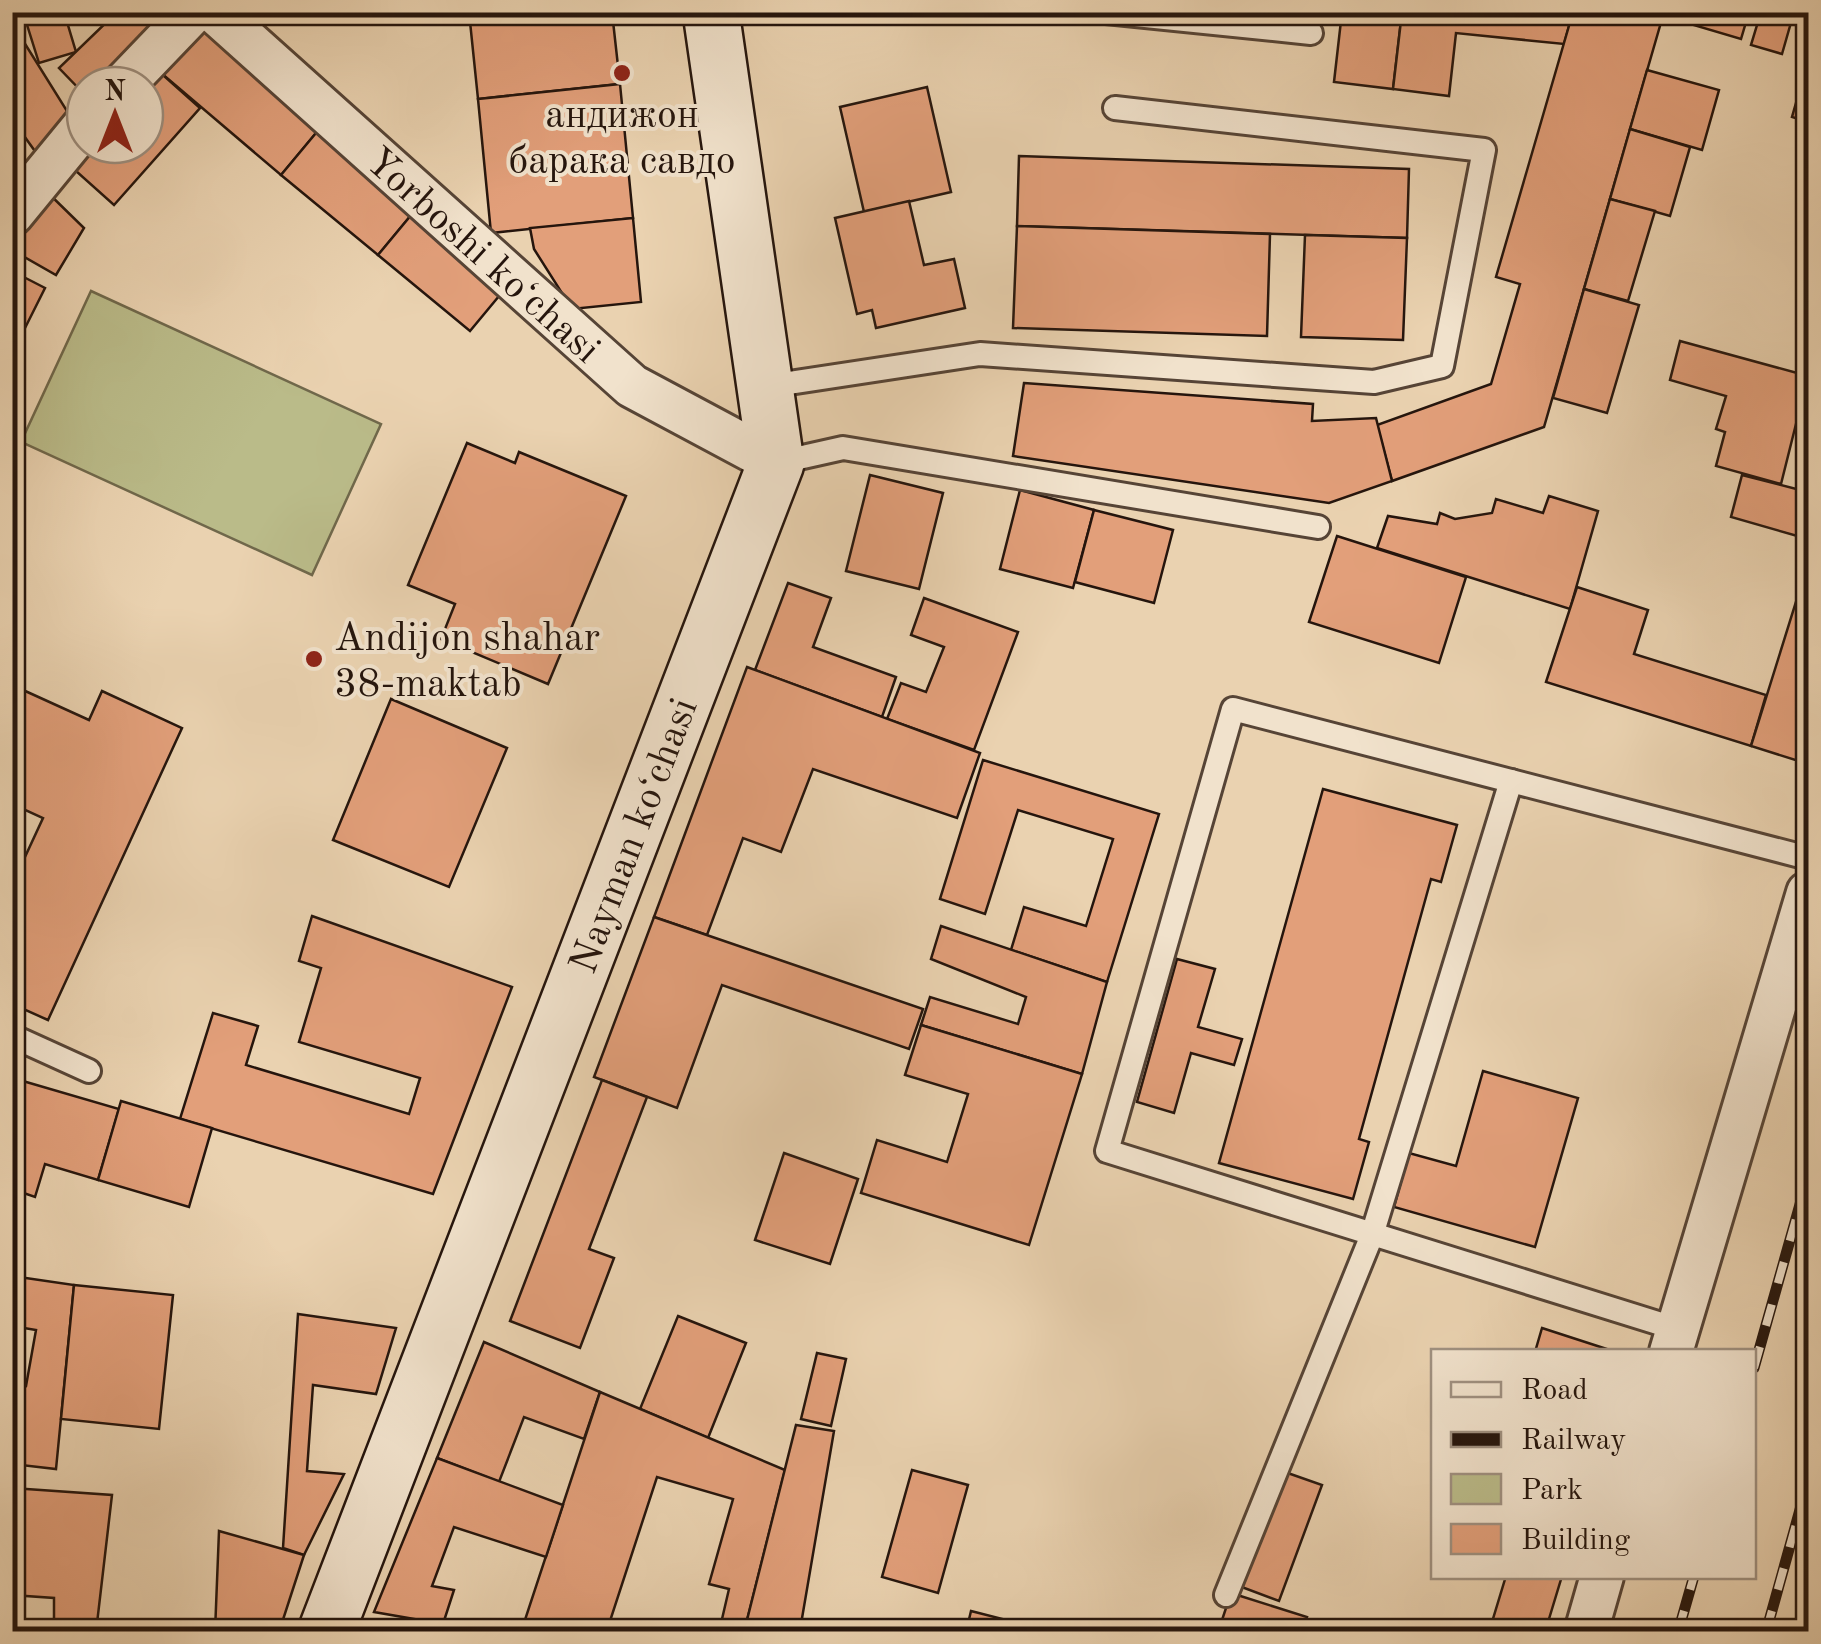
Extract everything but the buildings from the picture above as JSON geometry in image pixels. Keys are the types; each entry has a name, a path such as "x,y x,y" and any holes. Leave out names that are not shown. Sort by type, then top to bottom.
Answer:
{"main road":[{"path":"711,12 776,463"},
{"name":"Nayman koʻchasi","path":"326,1632 776,463"}],"street":[{"path":"142,65 193,12"},
{"name":"Yorboshi koʻchasi","path":"215,12 632,386 776,463"},
{"path":"12,214 65,149"},
{"path":"1674,1340 1808,893"},
{"path":"1586,1632 1601,1579"}],"lane":[{"path":"1106,12 1316,19"},
{"path":"763,387 980,354 1374,382 1442,366 1484,150 1115,108"},
{"path":"776,463 843,448 1318,527"},
{"path":"1674,1340 1372,1235 1106,1151 1233,709 1808,858"},
{"path":"1226,1595 1372,1235 1512,781"},
{"path":"12,1036 89,1072"}],"green space":[{"path":"91,291 381,424 312,575 21,442"}],"railway":[{"path":"1756,1361 1808,1176"},
{"path":"1766,1632 1808,1481"},
{"path":"1678,1632 1693,1579"}],"place":[{"name":"андижон барака савдо","path":"622,73"},
{"name":"Andijon shahar 38-maktab","path":"314,659"}]}
